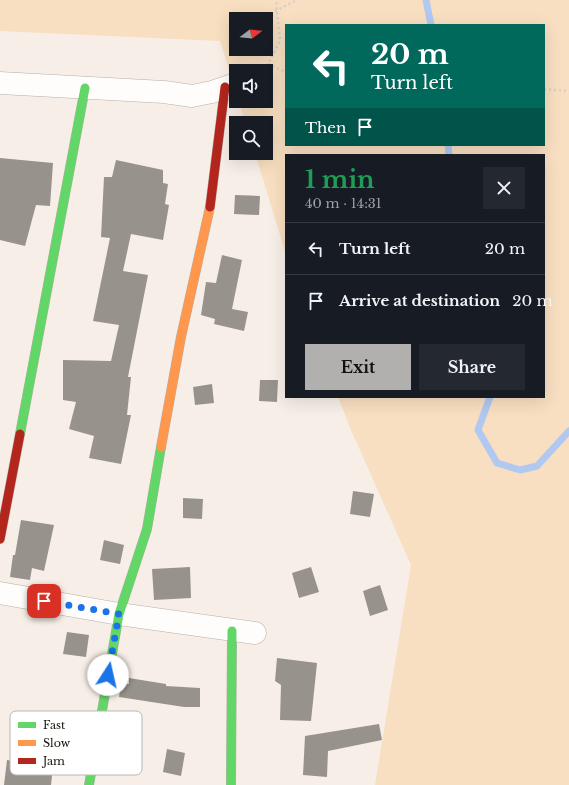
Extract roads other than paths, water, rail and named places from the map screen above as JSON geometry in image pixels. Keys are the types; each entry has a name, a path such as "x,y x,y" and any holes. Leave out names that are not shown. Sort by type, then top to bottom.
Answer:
{"street":[{"path":"0,83 164,92 192,96 229,86"},
{"path":"0,539 85,88"},
{"path":"102,711 119,614 147,529 181,337 212,199 229,92"},
{"path":"0,593 119,614 255,634"},
{"path":"231,785 232,631"},
{"path":"89,785 91,775"}],"waterway":[{"path":"426,0 431,24"},
{"path":"448,146 449,154"},
{"path":"490,398 478,430 497,463 520,470 537,466 569,431"}]}
